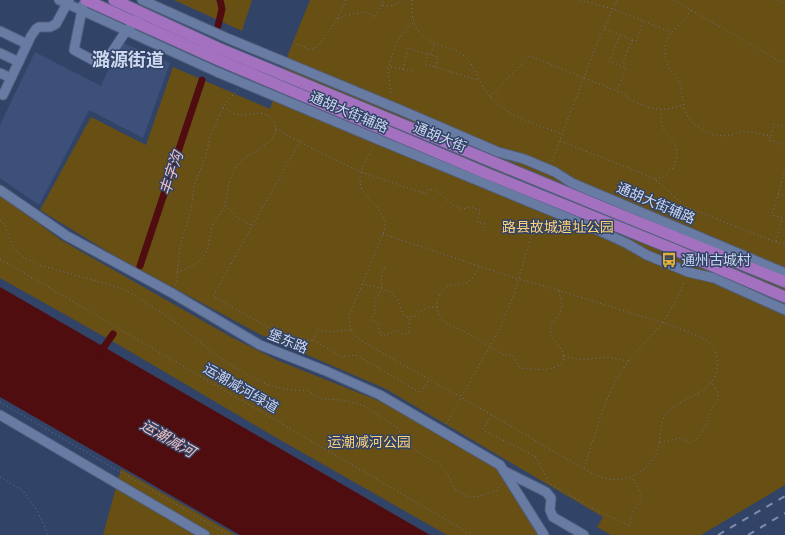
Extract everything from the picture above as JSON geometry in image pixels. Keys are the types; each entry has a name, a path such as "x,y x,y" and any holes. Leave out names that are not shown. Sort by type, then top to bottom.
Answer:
{"main road":[{"name":"通胡大街","path":"86,0 203,53 367,123 681,252 785,297"},
{"name":"通胡大街","path":"114,0 226,51 785,282"}],"street":[{"path":"86,0 82,11 74,50 98,62 108,58 126,31 142,13"},
{"name":"通胡大街辅路","path":"142,0 227,38 498,152 524,159 555,172 572,183 785,273"},
{"path":"0,94 3,95 36,28 50,27 56,24 65,1"},
{"name":"通胡大街辅路","path":"65,1 82,11 217,72 600,231 647,255 688,272 714,278 785,310"},
{"path":"0,31 28,44"},
{"path":"0,53 19,62"},
{"path":"0,73 11,78"},
{"name":"堡东路","path":"0,190 67,236 172,293 260,345 326,371 380,395 500,465 544,535"},
{"path":"0,416 205,535"},
{"path":"506,474 546,492 551,498 550,510 553,517 584,535"}],"path":[{"path":"297,44 307,49 314,49 337,19 346,0"},
{"path":"337,19 346,15 365,12 375,18 384,0"},
{"path":"382,5 393,6 402,0"},
{"path":"409,0 412,0 411,12 413,23 424,38 434,44 457,51 464,56 472,65 480,83 498,105 520,118 562,134"},
{"path":"580,0 613,9 671,32"},
{"path":"550,166 604,28 617,0"},
{"path":"674,0 785,64"},
{"path":"778,0 785,4"},
{"path":"691,10 684,20 671,32 665,44 665,57 668,67 677,78 681,87 684,108 688,117 694,124 715,136 725,136 745,132 771,136"},
{"path":"604,28 636,41 643,22"},
{"path":"391,93 388,71 391,58 397,42 405,30 413,23"},
{"path":"617,91 626,68 610,61 620,35"},
{"path":"621,66 632,40"},
{"path":"431,55 434,44"},
{"path":"403,69 408,48 438,57 435,67"},
{"path":"428,54 425,64 478,80"},
{"path":"490,97 529,56 627,95 628,99 652,109 672,108 684,105"},
{"path":"389,67 412,70"},
{"path":"172,293 177,281 180,246 191,211 194,186 206,156 210,137 224,105 240,87"},
{"path":"177,272 188,268 201,260 207,250 210,234 215,220 225,206 231,178 237,166 245,158 265,146 274,136 276,129 274,121 270,117 263,114 256,113 241,116 231,113 223,107"},
{"path":"654,179 663,176 670,171 677,159 677,150 674,142 663,127 661,120 661,109"},
{"path":"785,127 774,124 770,140 785,145"},
{"path":"276,129 361,172 426,194 428,190 436,190 454,206 463,209 470,207 480,210 477,222 485,224 483,231"},
{"path":"377,139 361,172 360,179 361,188 365,195 378,208 383,216 385,225 383,234 349,316 350,327 354,336 461,396 584,469 597,476 608,479 617,479 635,475 649,464 659,447 662,420 667,413 675,406 698,394 712,383 716,374 718,364 713,346 701,338 663,323 518,279 383,234"},
{"path":"300,141 213,296 292,341 313,340 342,357 356,356 421,393 429,379"},
{"path":"560,141 654,179 687,207 776,242 785,244"},
{"path":"776,242 782,218 772,214 784,174 785,175"},
{"path":"778,194 785,196"},
{"path":"225,206 242,221 253,226"},
{"path":"441,431 500,328 518,279 538,212"},
{"path":"0,220 4,225 13,248 24,257 39,265 121,288 171,319 221,359 246,374 266,384 285,389 309,391 322,399 341,400 363,405 399,429 402,439 415,450 429,459 438,462 448,475 455,489 466,496 476,497 496,490 506,474"},
{"name":"运潮减河绿道","path":"0,259 472,535"},
{"path":"480,266 472,279 466,283 450,285 444,289 437,302 437,310 444,322 467,333 504,355 512,355 520,368 547,370 555,368 561,364 564,358 559,346 550,335 552,324 560,313 562,305 558,290"},
{"path":"385,268 382,271 380,278 382,289 380,295 374,302 376,312 372,316 372,320 379,324 379,334 383,336 396,330 403,334 408,333 410,328 410,318"},
{"path":"584,469 601,415 619,374 663,323 676,301 688,272"},
{"path":"362,284 386,290 393,294 398,299 401,312 404,316 410,318 417,316 426,308 437,307"},
{"path":"313,340 317,330 328,332 351,329"},
{"path":"564,356 582,360 607,357 629,362"},
{"path":"659,443 679,438 691,443 694,442 717,400 717,390 712,383"},
{"path":"0,402 229,535"},
{"path":"492,414 483,430 536,457 549,483 604,515 612,516 629,526 632,518 632,512 641,501 642,496 632,476"},
{"path":"0,477 23,491 38,512 47,535"}],"shaded area":[{"path":"121,42 170,63 143,138 89,110 39,205 0,178 0,125 35,52 101,86"}],"green space":[{"path":"174,0 252,0 242,31"},
{"name":"路县故城遗址公园","path":"310,0 785,0 785,485 701,535 611,535 597,527 603,517 386,389 261,335 115,256 40,210 91,117 146,145 173,67 270,109 289,52"},
{"name":"运潮减河公园","path":"0,195 61,240 233,338 279,361 387,404 496,468 538,535 447,535 275,437 119,345 0,278"},
{"path":"121,469 236,535 103,535"}],"water":[{"name":"运潮减河","path":"0,287 430,535 240,535 0,397"}],"waterway":[{"name":"丰字沟","path":"218,26 222,9 220,0"},
{"name":"丰字沟","path":"140,266 202,80"},
{"name":"丰字沟","path":"101,356 104,347 113,334"}],"railway":[{"path":"718,535 785,496"},
{"path":"748,535 785,513"}],"place":[{"name":"通州古城村","path":"669,260"}],"district":[{"name":"潞源街道","path":"128,59"}]}
